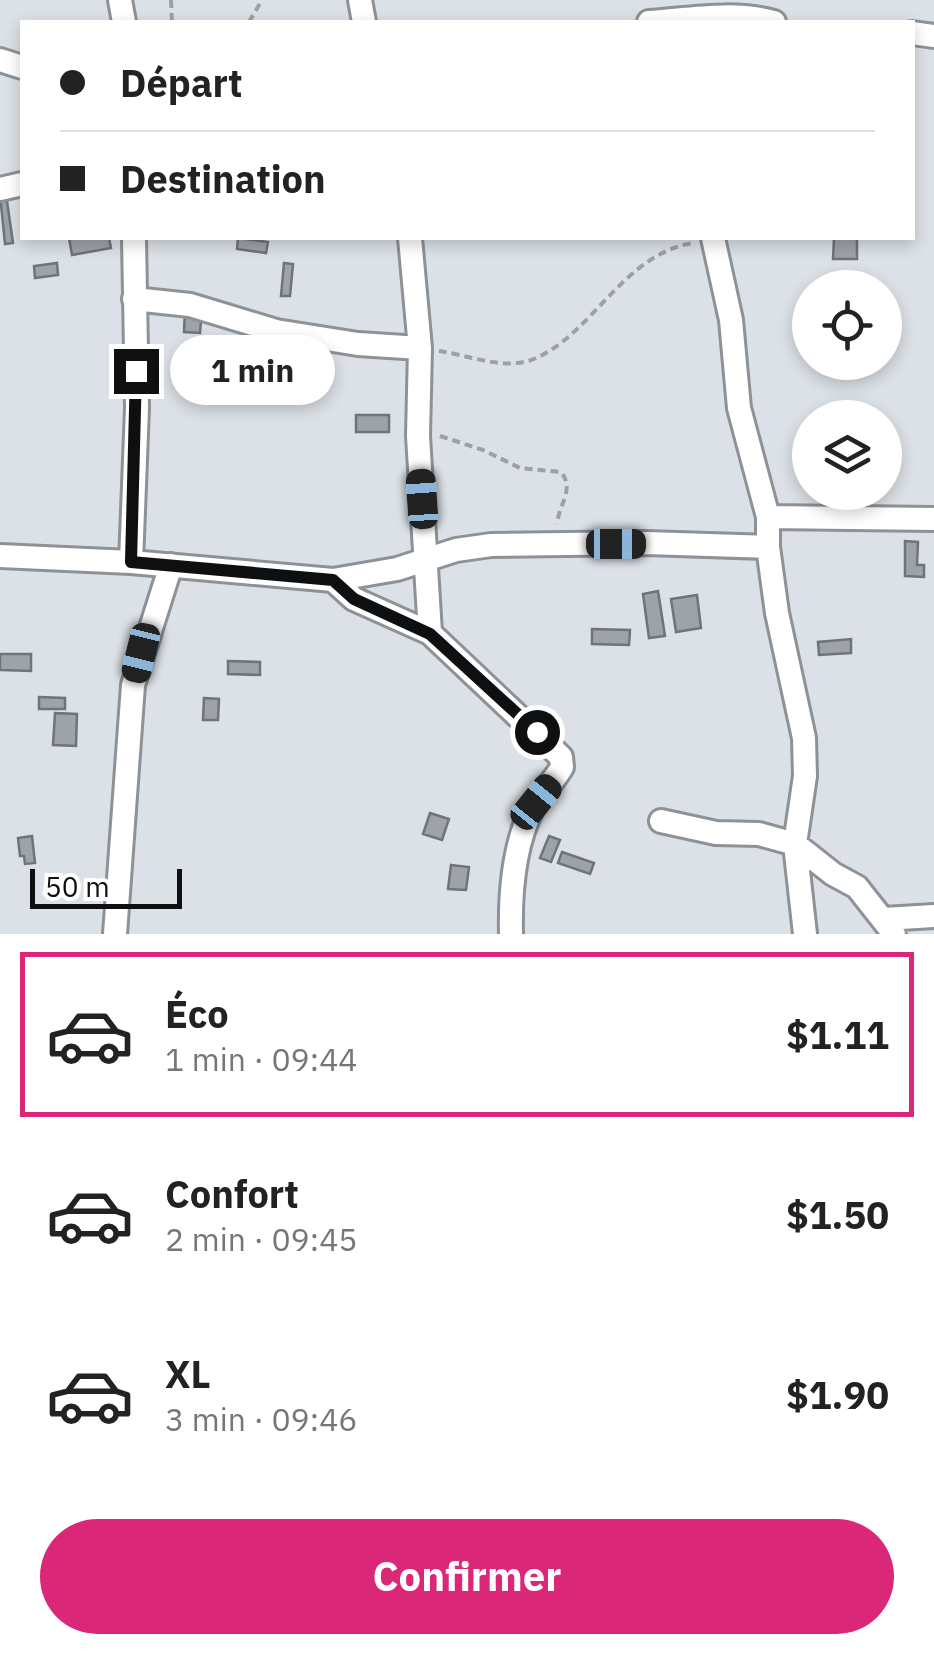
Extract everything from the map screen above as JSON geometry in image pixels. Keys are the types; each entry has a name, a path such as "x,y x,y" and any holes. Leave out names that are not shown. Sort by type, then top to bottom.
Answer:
{"street":[{"path":"664,16 766,20"},
{"path":"131,562 137,408 134,240"},
{"path":"410,240 420,348 418,436 430,634"},
{"path":"713,240 731,320 739,408 768,517 768,547 785,661 804,738 805,776 795,844 805,934"},
{"path":"134,299 190,305 276,331 358,344 420,348"},
{"path":"768,517 934,520"},
{"path":"0,556 131,562 333,580 426,562 474,547 768,547"},
{"path":"115,934 133,686 170,565"},
{"path":"333,580 354,599 430,634 561,757 562,767 536,802 523,829 511,934"},
{"path":"661,821 716,833 758,834 795,844 857,887 889,927 934,916"}],"path":[{"path":"420,348 503,364 531,360 562,340 632,272 678,246 708,240"},
{"path":"418,436 444,436 520,468 561,472 568,480 569,491 559,508 555,544"}],"building":[{"path":"6,194 13,243 5,244 0,195"},
{"path":"69,240 109,240 111,248 72,255"},
{"path":"238,240 268,242 266,253 237,249"},
{"path":"834,240 857,240 857,259 833,259"},
{"path":"57,263 58,275 35,278 34,266"},
{"path":"284,263 293,264 290,296 281,296"},
{"path":"185,308 202,309 200,333 184,332"},
{"path":"234,378 267,379 266,400 234,399"},
{"path":"356,415 389,415 389,432 356,432"},
{"path":"905,541 918,542 917,565 924,565 924,577 905,576"},
{"path":"658,591 665,636 649,638 643,594"},
{"path":"697,595 701,628 676,632 671,599"},
{"path":"592,629 630,630 629,645 592,644"},
{"path":"851,639 851,653 819,655 818,642"},
{"path":"0,654 31,654 31,671 0,670"},
{"path":"228,661 260,662 260,675 228,674"},
{"path":"39,697 65,698 65,709 39,709"},
{"path":"204,698 219,699 218,720 203,720"},
{"path":"55,713 77,714 76,746 53,745"},
{"path":"430,813 449,819 442,840 423,834"},
{"path":"32,836 35,863 25,864 18,838"},
{"path":"549,836 560,840 551,862 540,858"},
{"path":"562,852 594,863 590,874 558,863"},
{"path":"451,865 469,867 466,890 448,889"}],"route":[{"path":"136,371 131,562 333,580 354,599 430,634 537,732"}]}
